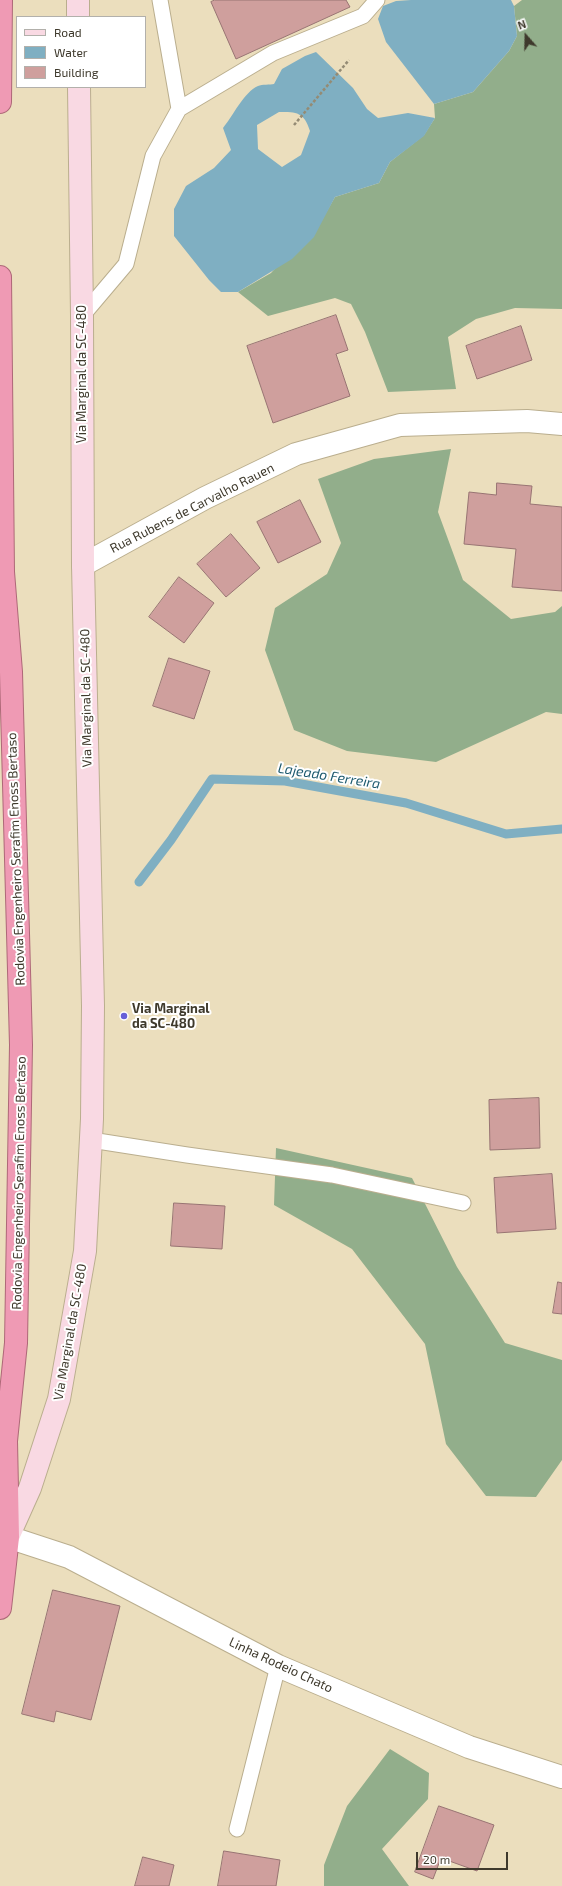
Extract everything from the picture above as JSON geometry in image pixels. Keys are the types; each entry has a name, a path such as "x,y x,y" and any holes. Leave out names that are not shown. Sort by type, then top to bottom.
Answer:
{"highway":[{"path":"0,102 1,0"},
{"name":"Rodovia Engenheiro Serafim Enoss Bertaso","path":"0,277 2,572 11,672 21,1045 16,1343 3,1450 8,1537 0,1608"}],"main road":[{"path":"78,0 78,16"},
{"name":"Via Marginal da SC-480","path":"8,1537 30,1488 59,1399 85,1251 91,1140 93,1006 83,565 79,88"}],"street":[{"name":"Rua Rubens de Carvalho Rauen","path":"83,565 204,498 296,454 400,425 527,421 562,424"},
{"name":"Linha Rodeio Chato","path":"8,1537 69,1557 278,1666 469,1747 562,1777"}],"lane":[{"path":"160,0 179,109"},
{"path":"82,316 126,264 153,156 179,109 273,53 363,16 377,0"},
{"path":"91,1140 332,1175 463,1204"},
{"path":"237,1829 278,1666"}],"path":[{"path":"294,125 349,60"}],"green space":[{"path":"522,0 562,0 562,309 515,308 476,319 448,337 456,389 388,392 365,332 351,304 335,298 268,316 238,292 271,273 327,211 335,197 379,183 390,162 424,135 435,118 434,104 473,92 509,51 517,36 514,6"},
{"path":"451,449 438,512 463,580 511,619 555,612 562,606 562,714 546,712 436,762 347,751 294,730 265,650 275,608 327,574 341,543 318,479 374,459"},
{"path":"276,1148 412,1178 457,1267 505,1343 562,1360 562,1460 536,1497 486,1496 446,1444 425,1344 352,1249 274,1205"},
{"path":"390,1749 429,1773 428,1799 382,1849 409,1886 324,1886 324,1865 347,1806"}],"water":[{"path":"511,0 514,6 517,36 509,51 473,92 434,104 386,42 378,19 383,6 396,1"},
{"path":"316,52 353,88 367,109 378,118 408,113 435,118 424,136 390,162 379,183 335,197 314,237 292,259 238,292 221,292 209,280 174,236 174,209 186,186 214,168 231,150 223,128 248,93 258,86 274,84 282,69 305,56","holes":["279,112 299,114 305,120 310,131 301,155 282,167 258,149 257,125"]}],"building":[{"path":"215,0 346,0 350,7 236,59 211,2"},
{"path":"336,315 348,350 336,354 350,396 273,423 247,346"},
{"path":"521,326 532,360 477,379 466,346"},
{"path":"497,483 532,486 530,504 562,507 562,591 512,587 516,549 464,544 469,492 496,495"},
{"path":"300,500 321,542 278,563 257,522"},
{"path":"231,534 260,568 226,597 197,564"},
{"path":"179,577 214,603 184,643 149,617"},
{"path":"169,658 210,671 194,719 153,706"},
{"path":"539,1098 540,1148 490,1150 489,1100"},
{"path":"552,1174 556,1229 497,1233 494,1178"},
{"path":"174,1203 225,1206 222,1249 171,1246"},
{"path":"558,1282 562,1283 562,1314 553,1313"},
{"path":"53,1590 120,1606 91,1720 56,1711 54,1722 22,1714"},
{"path":"439,1806 494,1825 477,1871 441,1858 433,1879 415,1872"},
{"path":"224,1851 280,1860 276,1886 218,1886"},
{"path":"143,1857 174,1865 169,1886 135,1886"}],"waterway":[{"name":"Lajeado Ferreira","path":"139,882 171,840 212,779 285,781 406,803 506,834 562,829"}],"place":[{"name":"Via Marginal da SC-480","path":"124,1016"}]}
